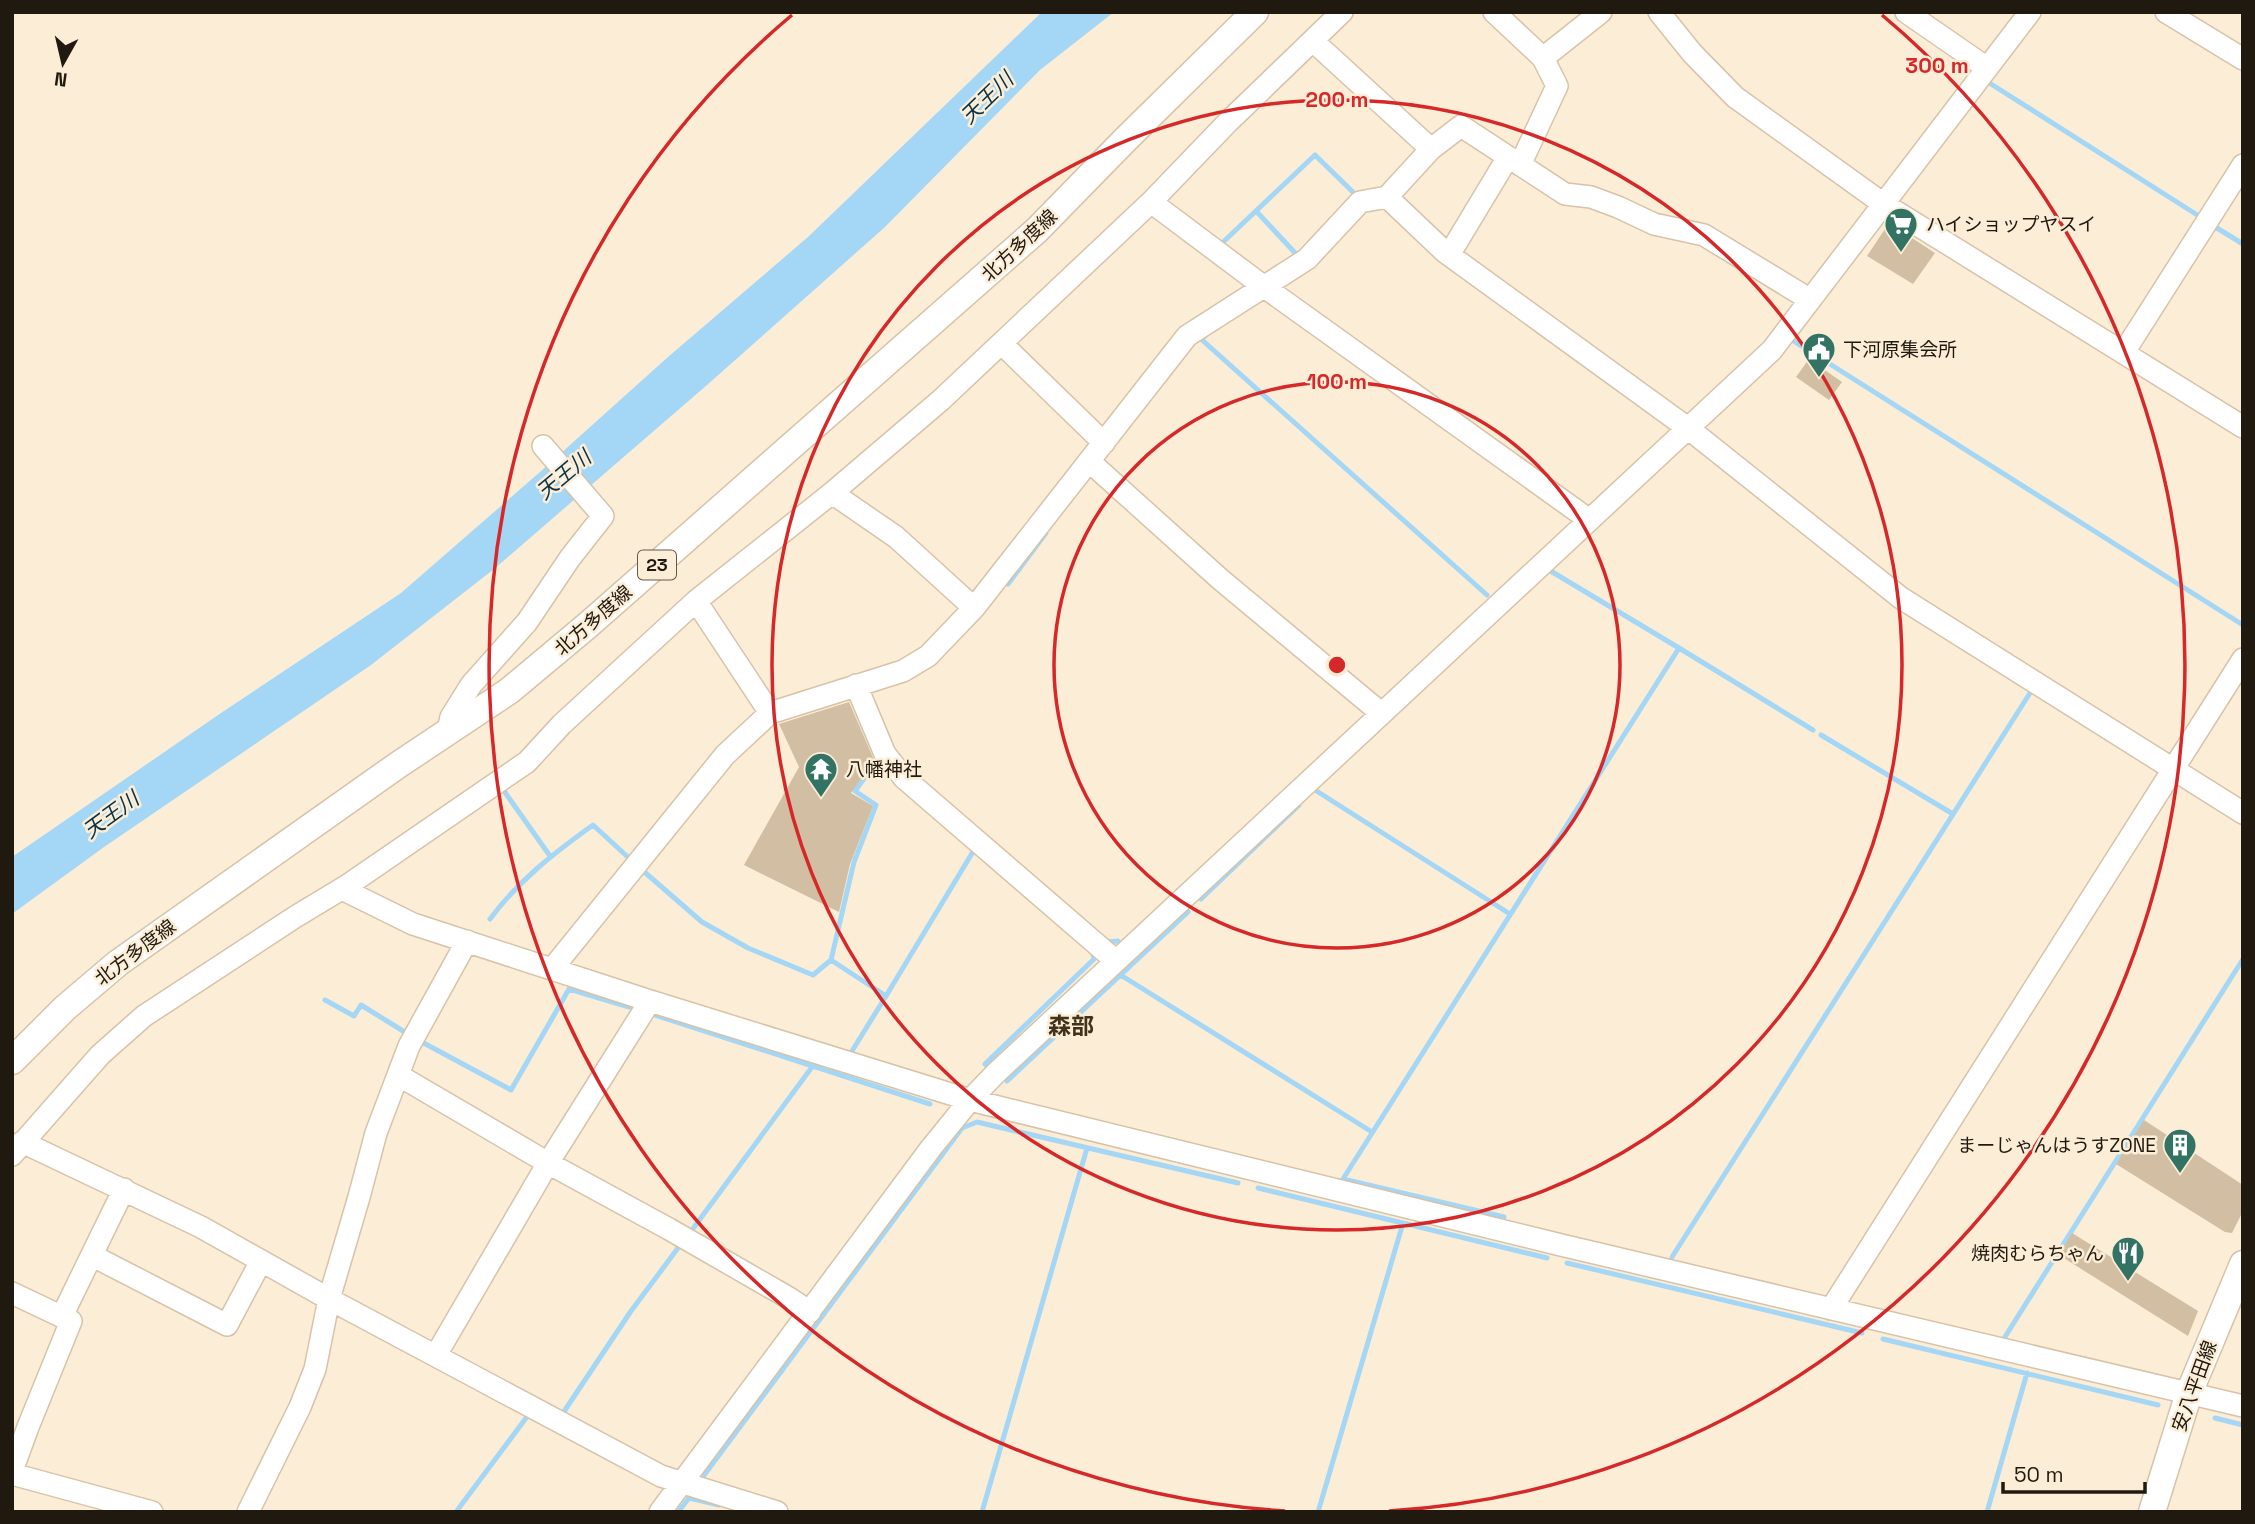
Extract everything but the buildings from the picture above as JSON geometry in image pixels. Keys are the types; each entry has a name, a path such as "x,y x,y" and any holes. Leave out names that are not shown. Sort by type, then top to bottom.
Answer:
{"main road":[{"name":"北方多度線","path":"12,1061 65,1008 118,963 509,691 588,625 1037,230 1255,12"},
{"name":"安八平田線","path":"2152,1512 2189,1393 2243,1264"}],"street":[{"path":"777,1512 661,1476 329,1299 201,1227 124,1189 17,1148 100,1055 144,1016 342,889 527,762 562,724 696,601 832,493 1002,344 1152,202 1228,122 1342,12"},
{"path":"1449,255 1514,161 1557,86 1543,58 1494,12"},
{"path":"1543,58 1601,12"},
{"path":"1658,12 1692,53 1735,97 1882,203 2243,427"},
{"path":"1906,12 1987,68"},
{"path":"660,1512 970,1100 1588,519 1772,350 2030,12"},
{"path":"2166,12 2243,59"},
{"path":"1313,41 1431,149"},
{"path":"552,969 725,755 770,713 903,671 928,656 974,608 1187,336 1307,259 1360,202 1387,197 1431,149 1461,126 1565,194 1591,197 1654,224 1704,235 1809,299"},
{"path":"2124,352 2243,165"},
{"path":"1387,197 1449,255 1689,429 1901,598 2243,813"},
{"path":"1152,202 1263,286 1588,519"},
{"path":"1002,344 1104,443"},
{"path":"448,731 451,717 471,685 527,622 570,558 603,516 543,446"},
{"path":"1090,463 1220,579 1381,713"},
{"path":"832,493 896,537 974,608"},
{"path":"696,601 770,713"},
{"path":"1831,1309 2243,659"},
{"path":"856,685 885,754 904,778 1116,961"},
{"path":"342,889 413,924 970,1100 2243,1406"},
{"path":"248,1512 300,1407 314,1369 329,1299 376,1133 409,1046 467,942"},
{"path":"436,1355 548,1163 650,1001"},
{"path":"398,1075 810,1312"},
{"path":"62,1316 124,1189"},
{"path":"93,1256 227,1325 261,1261"},
{"path":"12,1293 71,1321 12,1473 152,1512"}],"water":[{"name":"天王川","path":"1042,12 1114,12 1040,70 885,227 494,569 371,665 104,847 12,914 12,857 401,593 808,237"}],"waterway":[{"path":"1991,84 2202,218"},
{"path":"1220,245 1315,155 1358,197"},
{"path":"1256,211 1297,255"},
{"path":"2212,225 2243,244"},
{"path":"1205,336 1201,339 1487,595"},
{"path":"1795,342 2243,625"},
{"path":"1008,584 1046,533"},
{"path":"1504,1217 1343,1179 1679,648 1549,570 1552,567"},
{"path":"1679,648 1813,730"},
{"path":"1672,1257 2030,693"},
{"path":"1821,735 1953,814"},
{"path":"831,960 854,862 876,805 855,791 879,758"},
{"path":"1315,790 1510,914"},
{"path":"504,791 550,856"},
{"path":"1201,899 1299,805"},
{"path":"490,919 512,892 537,868 593,825 630,859"},
{"path":"641,869 702,922 748,948 813,975 831,960 886,996 974,850 977,853"},
{"path":"1007,1081 1188,912"},
{"path":"1104,940 1118,941"},
{"path":"988,1067 985,1064 1094,959 1093,953"},
{"path":"2003,1340 2243,959"},
{"path":"1119,974 1372,1132"},
{"path":"420,1041 511,1090 569,989 629,1007"},
{"path":"852,1051 886,996"},
{"path":"325,1000 354,1016 361,1005 408,1034"},
{"path":"652,1014 930,1104"},
{"path":"689,1234 812,1067"},
{"path":"699,1482 962,1128 977,1122 1238,1183"},
{"path":"982,1512 1087,1148"},
{"path":"1258,1188 1547,1258"},
{"path":"1318,1512 1403,1223"},
{"path":"563,1413 631,1311 681,1244"},
{"path":"1567,1263 1862,1333"},
{"path":"1883,1339 2158,1405"},
{"path":"1987,1512 2027,1373"},
{"path":"456,1512 529,1414"},
{"path":"2215,1418 2243,1425"},
{"path":"678,1512 689,1498 719,1505"}],"place":[{"name":"ハイショップヤスイ","path":"1901,254"},
{"name":"下河原集会所","path":"1819,379"},
{"name":"八幡神社","path":"821,799"},
{"name":"まーじゃんはうすZONE","path":"2180,1175"},
{"name":"焼肉むらちゃん","path":"2128,1283"}],"district":[{"name":"森部","path":"1071,1026"}]}
